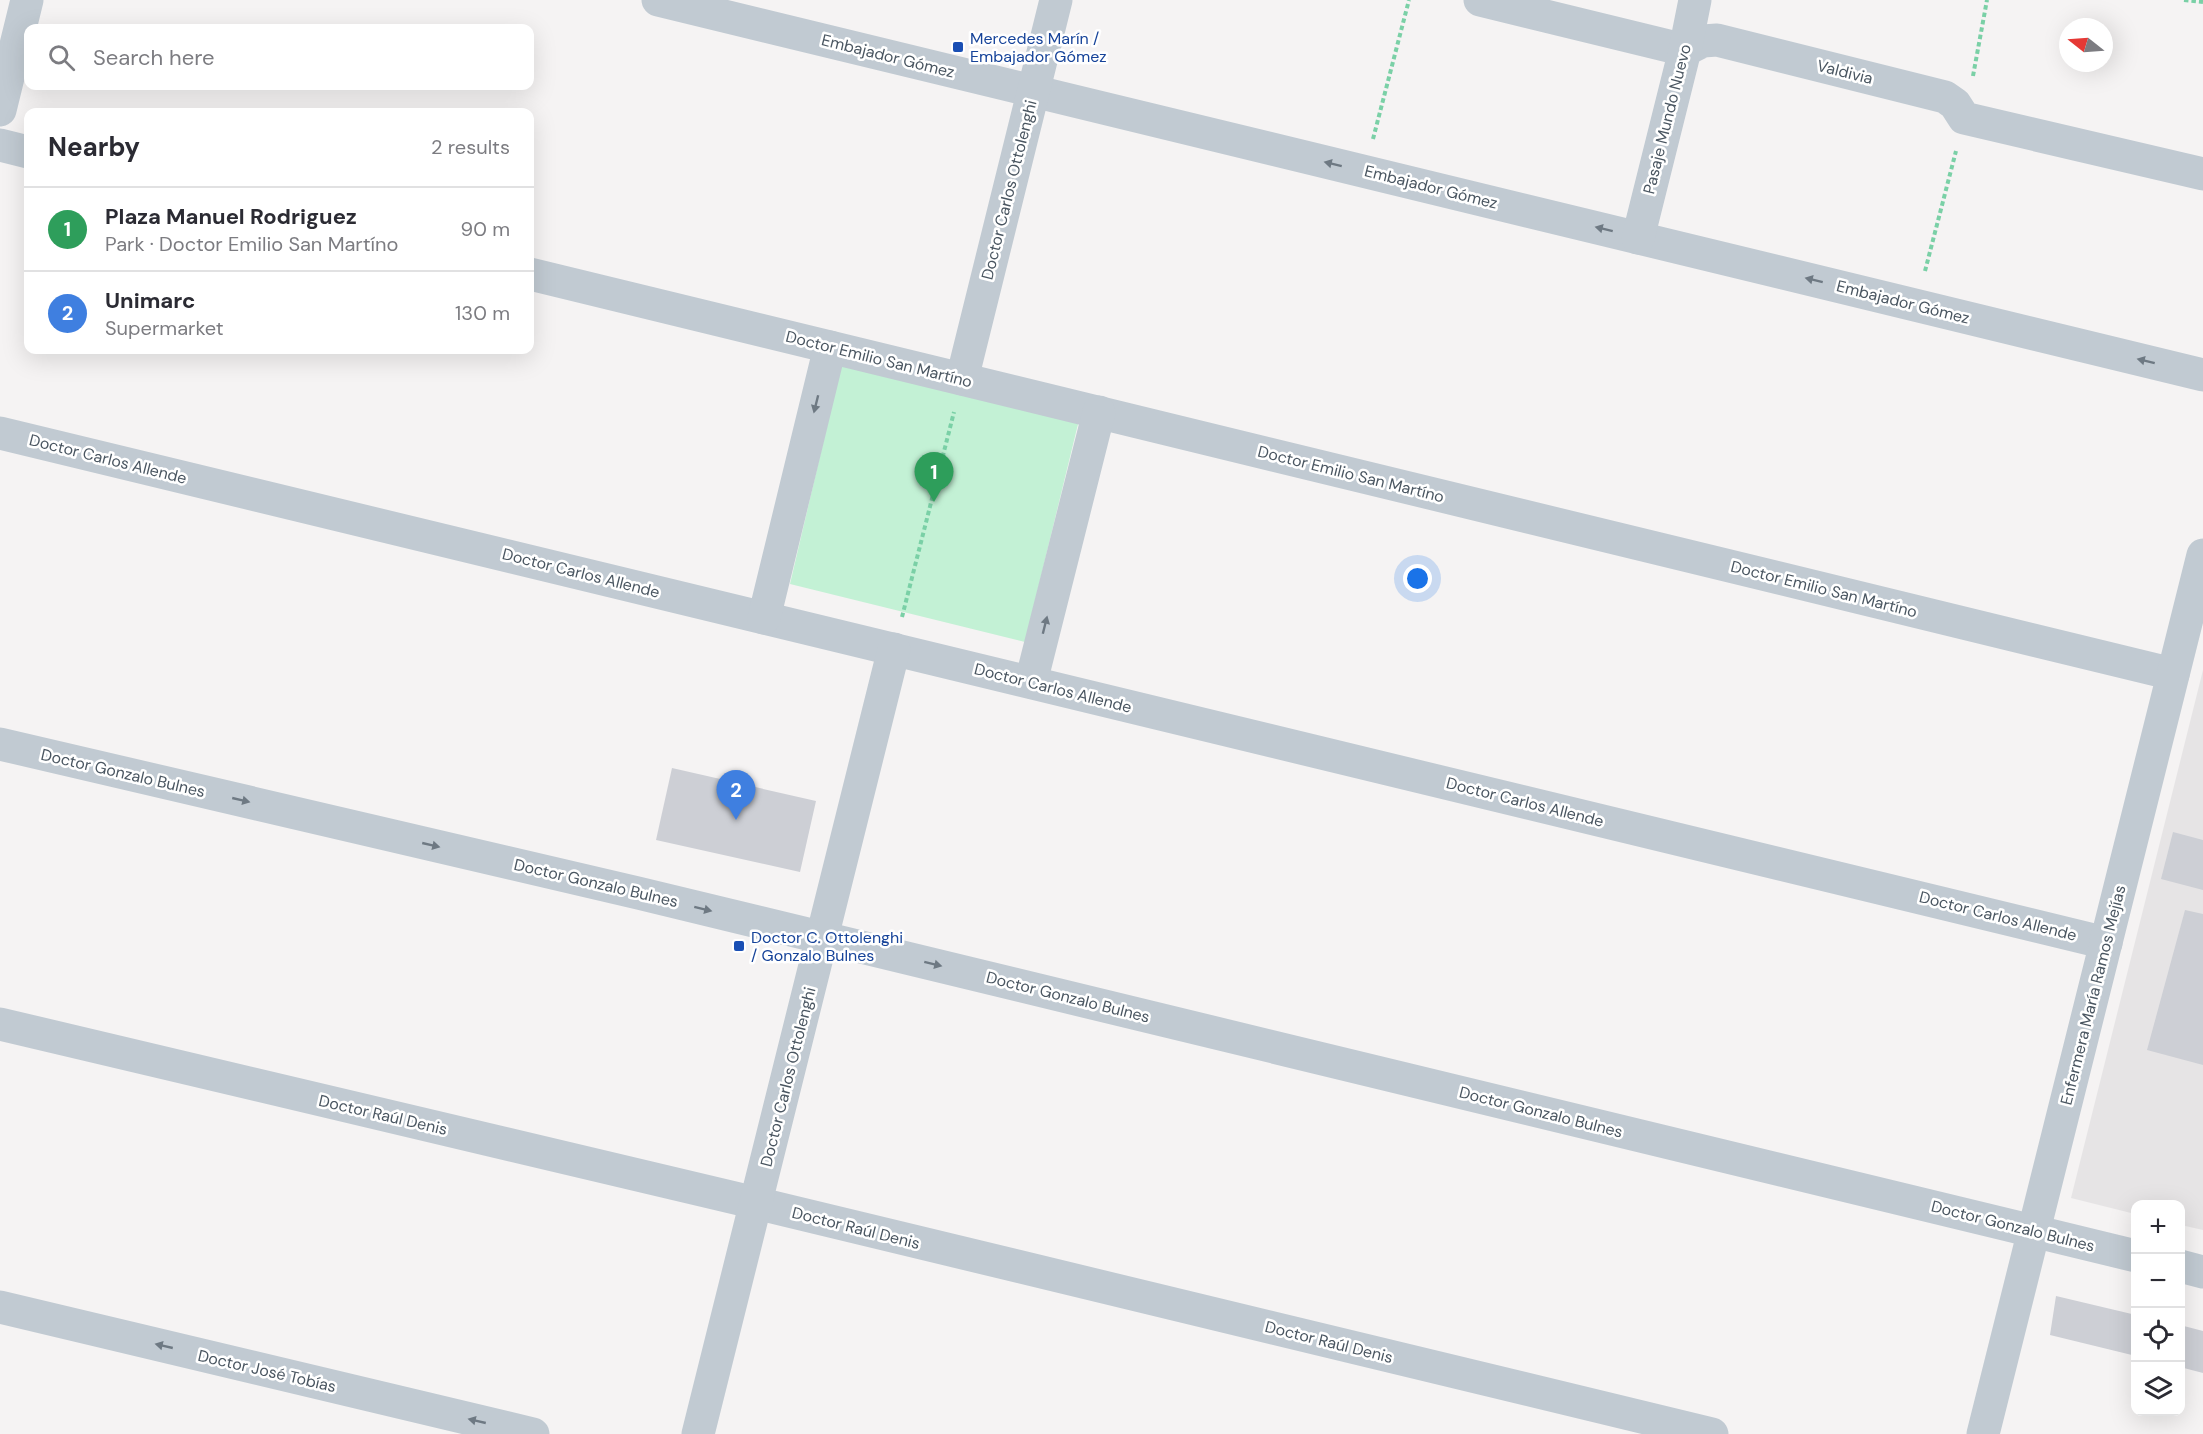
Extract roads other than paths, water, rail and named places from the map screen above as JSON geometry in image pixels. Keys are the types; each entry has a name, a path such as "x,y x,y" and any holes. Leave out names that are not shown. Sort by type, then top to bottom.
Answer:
{"street":[{"path":"1,103 27,0"},
{"name":"Embajador Gómez","path":"658,0 2203,375"},
{"name":"Doctor Carlos Ottolenghi","path":"962,379 1056,0"},
{"path":"1480,0 1685,50"},
{"name":"Pasaje Mundo Nuevo","path":"1638,238 1685,50 1695,0"},
{"name":"Valdivia","path":"1685,50 1703,41 1717,40 1944,98 1955,104 1964,118 2203,174"},
{"path":"0,145 24,151"},
{"name":"Doctor Emilio San Martíno","path":"534,275 2173,674"},
{"path":"764,618 830,347"},
{"path":"1031,682 1099,412"},
{"name":"Doctor Carlos Allende","path":"0,433 2106,943"},
{"name":"Enfermera María Ramos Mejías","path":"1983,1434 2203,555"},
{"name":"Doctor Carlos Ottolenghi","path":"698,1434 894,649"},
{"name":"Doctor Gonzalo Bulnes","path":"0,744 822,938 2131,1255"},
{"name":"Doctor Raúl Denis","path":"0,1024 756,1203 1712,1434"},
{"path":"2185,1267 2203,1272"},
{"name":"Doctor José Tobías","path":"0,1308 533,1434"}],"place":[{"name":"Mercedes Marín / Embajador Gómez","path":"958,47"},
{"name":"Plaza Manuel Rodriguez","path":"934,502"},
{"name":"Unimarc","path":"736,820"},
{"name":"Doctor C. Ottolenghi / Gonzalo Bulnes","path":"739,946"}]}
